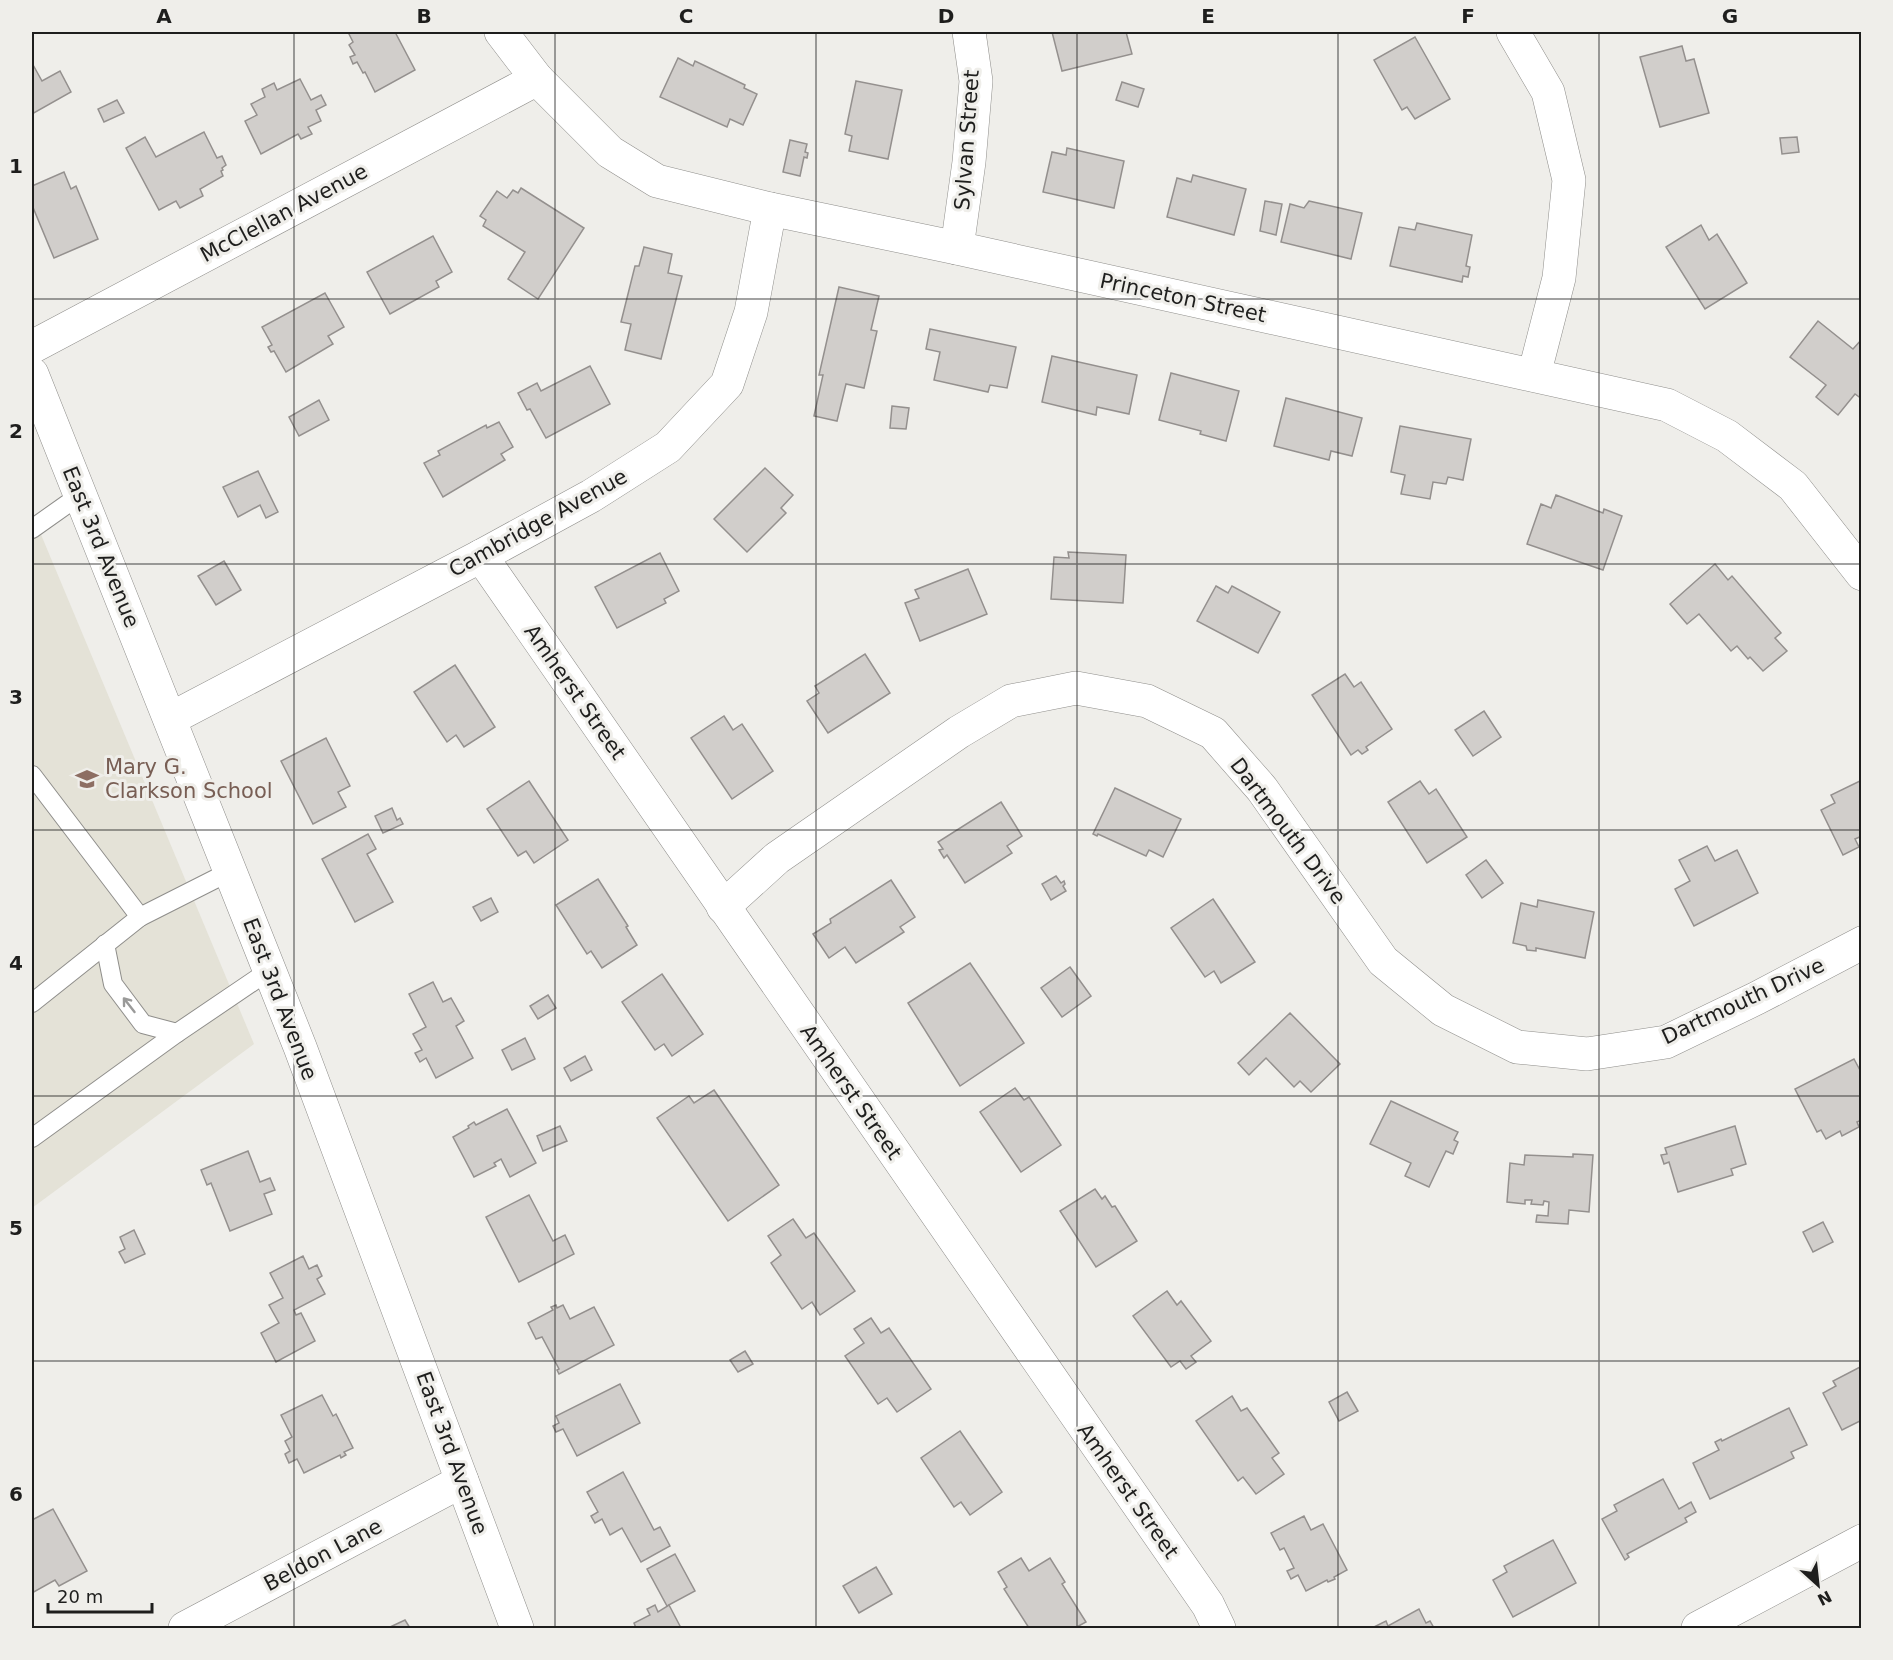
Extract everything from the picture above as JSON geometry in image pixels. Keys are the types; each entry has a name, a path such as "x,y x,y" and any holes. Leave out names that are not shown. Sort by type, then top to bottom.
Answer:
{"street":[{"name":"Princeton Street","path":"501,32 537,78 610,152 657,181 770,209 957,248 1667,405 1727,435 1793,486 1862,574"},
{"name":"Sylvan Street","path":"957,248 969,162 976,81 969,32"},
{"path":"1514,32 1548,92 1569,180 1559,278 1534,375"},
{"name":"McClellan Avenue","path":"32,347 537,78"},
{"name":"Cambridge Avenue","path":"170,718 481,556 591,496 668,447 727,384 751,312 770,209"},
{"name":"East 3rd Avenue","path":"32,374 270,970 517,1629"},
{"name":"Amherst Street","path":"481,556 1208,1605 1219,1629"},
{"name":"Dartmouth Drive","path":"723,907 777,858 959,732 1011,701 1076,688 1147,701 1212,733 1262,789 1383,961 1443,1010 1517,1047 1587,1054 1666,1042 1862,944"},
{"name":"Beldon Lane","path":"185,1629 462,1481"},
{"path":"1698,1629 1862,1541"}],"lane":[{"path":"32,529 80,495"},
{"path":"32,775 140,917"},
{"path":"32,1004 140,917 231,871"},
{"path":"105,944 113,984 143,1023 177,1033"},
{"path":"32,1138 177,1033 270,970"}],"shaded area":[{"name":"Mary G. Clarkson School","path":"32,513 254,1044 32,1208"}],"building":[{"path":"348,32 395,32 415,70 375,92 365,72 363,73 357,62 353,64 350,57 355,55 349,45 353,42"},
{"path":"1052,32 1126,32 1132,54 1062,71"},
{"path":"1415,37 1450,99 1415,119 1407,107 1402,110 1374,60"},
{"path":"1682,46 1686,61 1694,59 1709,113 1660,127 1640,57"},
{"path":"678,58 693,66 695,61 745,85 744,88 757,94 743,125 730,119 727,127 660,97"},
{"path":"32,63 42,81 60,71 71,92 32,114"},
{"path":"300,79 311,100 321,95 326,105 316,110 321,121 308,127 312,134 301,139 298,134 261,154 245,121 257,115 251,104 265,97 262,89 274,83 277,90"},
{"path":"856,81 902,90 888,159 849,151 852,136 845,134"},
{"path":"1122,82 1144,89 1138,107 1116,100"},
{"path":"117,100 124,113 104,122 98,109"},
{"path":"204,132 217,158 222,156 226,165 221,171 223,176 200,189 203,196 180,208 176,201 159,210 126,148 145,137 156,157"},
{"path":"1797,137 1799,152 1782,154 1780,138"},
{"path":"790,140 807,144 805,152 808,153 807,158 804,157 800,176 783,172"},
{"path":"1067,148 1124,161 1114,208 1043,192 1052,152 1066,155"},
{"path":"64,172 71,189 76,186 98,239 54,258 32,205 32,186"},
{"path":"1193,175 1246,189 1234,235 1167,217 1177,178 1191,182"},
{"path":"521,188 584,228 538,299 508,279 525,252 483,226 486,220 480,216 497,191 507,198 513,190 518,193"},
{"path":"1265,201 1282,204 1276,235 1260,231"},
{"path":"1309,201 1362,213 1351,259 1281,242 1290,204 1304,208"},
{"path":"1417,223 1472,235 1466,266 1470,267 1468,277 1463,276 1462,282 1390,266 1399,227 1415,230"},
{"path":"1701,225 1709,240 1717,234 1747,283 1705,309 1666,247"},
{"path":"433,236 452,272 436,281 439,287 390,314 367,272"},
{"path":"644,247 672,254 668,273 682,276 661,359 625,350 631,324 621,322 635,266 639,266"},
{"path":"839,287 879,296 871,330 877,331 864,388 846,384 837,421 814,416 823,375 819,375"},
{"path":"325,293 344,327 328,336 333,344 286,372 274,351 271,352 268,347 272,345 262,327"},
{"path":"1818,321 1853,349 1862,339 1862,399 1855,394 1838,415 1816,397 1826,385 1790,357"},
{"path":"930,329 1016,347 1007,388 990,385 988,392 934,380 940,352 926,349"},
{"path":"1052,356 1137,375 1129,414 1097,407 1096,415 1042,402"},
{"path":"590,366 610,404 546,438 518,393 537,383 541,391"},
{"path":"1171,373 1239,391 1226,441 1200,434 1201,431 1159,420"},
{"path":"1286,398 1362,418 1352,456 1331,451 1329,460 1274,446"},
{"path":"319,400 329,420 299,436 289,417"},
{"path":"892,406 909,408 906,429 890,428"},
{"path":"499,422 513,447 501,454 505,460 443,497 424,463 440,455 438,451 486,425 487,428"},
{"path":"1400,426 1471,439 1463,480 1448,477 1446,484 1433,482 1430,499 1401,494 1405,475 1391,472"},
{"path":"765,468 793,495 781,508 786,513 747,552 714,519"},
{"path":"258,471 278,512 266,518 260,505 238,517 223,487"},
{"path":"1556,495 1603,513 1604,509 1622,516 1603,570 1527,544 1541,504 1551,508"},
{"path":"1068,552 1126,555 1123,603 1051,599 1054,557 1069,558"},
{"path":"660,553 679,591 664,599 666,603 617,628 595,587"},
{"path":"224,561 241,590 216,605 198,576"},
{"path":"1715,564 1728,580 1732,576 1781,633 1775,638 1787,651 1763,671 1737,646 1731,651 1699,614 1687,624 1670,604"},
{"path":"968,569 987,614 920,641 905,603 919,598 915,590"},
{"path":"1216,586 1228,593 1232,586 1280,612 1258,653 1197,621"},
{"path":"865,654 890,693 828,733 807,701 819,693 815,686"},
{"path":"455,665 495,727 464,747 456,735 447,742 414,692"},
{"path":"1345,674 1354,687 1361,682 1392,729 1366,747 1368,750 1362,754 1358,750 1351,755 1312,695"},
{"path":"1484,711 1501,737 1473,756 1455,730"},
{"path":"724,716 733,730 742,724 773,771 732,799 691,738"},
{"path":"326,738 350,786 338,792 346,807 313,824 281,761"},
{"path":"1862,780 1862,836 1855,839 1859,847 1843,855 1821,810 1835,803 1831,795"},
{"path":"529,781 568,840 534,863 526,851 518,856 487,809"},
{"path":"1420,781 1429,794 1436,789 1467,837 1427,863 1388,802"},
{"path":"1115,788 1181,819 1163,857 1149,850 1146,856 1098,834 1097,836 1093,834"},
{"path":"1001,802 1022,836 1007,846 1012,853 965,883 947,855 944,858 939,850 943,849 938,842"},
{"path":"392,808 397,820 400,818 403,824 383,833 375,816"},
{"path":"368,834 376,849 367,854 393,902 355,922 322,859"},
{"path":"1707,846 1715,861 1737,850 1758,893 1694,926 1675,889 1690,881 1679,860"},
{"path":"1486,860 1503,883 1482,898 1466,875"},
{"path":"1056,876 1061,883 1064,881 1063,886 1066,891 1051,900 1042,884"},
{"path":"598,879 628,926 626,927 637,945 602,968 591,951 587,954 556,905"},
{"path":"891,880 915,917 900,927 904,932 856,963 845,947 829,958 813,934 831,923 830,919"},
{"path":"491,898 498,912 481,921 473,907"},
{"path":"1213,899 1255,962 1221,983 1214,971 1205,977 1171,928"},
{"path":"1538,900 1594,912 1585,958 1536,948 1536,951 1527,950 1526,946 1513,943 1521,903 1537,907"},
{"path":"970,963 1024,1043 960,1086 908,1003"},
{"path":"1070,967 1091,996 1062,1017 1041,988"},
{"path":"662,974 703,1034 672,1056 664,1044 655,1050 622,1002"},
{"path":"433,982 443,1002 451,998 464,1021 456,1026 473,1058 436,1078 426,1058 420,1062 415,1053 422,1050 413,1034 426,1027 409,994"},
{"path":"548,995 556,1008 538,1019 530,1006"},
{"path":"1290,1013 1340,1064 1311,1092 1300,1081 1294,1087 1266,1058 1249,1075 1238,1063"},
{"path":"525,1038 535,1059 512,1070 502,1050"},
{"path":"585,1056 592,1070 571,1081 564,1068"},
{"path":"1854,1059 1862,1074 1862,1120 1857,1122 1859,1127 1842,1136 1840,1131 1826,1139 1821,1130 1817,1132 1795,1089"},
{"path":"1015,1088 1024,1100 1029,1097 1061,1145 1021,1172 980,1112"},
{"path":"714,1090 779,1185 728,1221 657,1118 689,1096 694,1103"},
{"path":"1391,1101 1458,1132 1454,1140 1458,1142 1453,1154 1446,1151 1429,1187 1405,1176 1411,1163 1370,1144"},
{"path":"507,1109 536,1163 510,1177 501,1159 494,1163 496,1166 474,1177 453,1137 469,1128 468,1126 474,1122 476,1125"},
{"path":"560,1126 567,1141 543,1151 537,1136"},
{"path":"1735,1126 1746,1164 1731,1169 1733,1175 1678,1192 1669,1162 1664,1164 1661,1155 1667,1154 1665,1148"},
{"path":"248,1151 260,1182 270,1178 275,1190 264,1194 272,1214 230,1231 211,1183 207,1185 201,1170"},
{"path":"1573,1154 1593,1155 1589,1212 1569,1210 1568,1224 1536,1222 1537,1215 1548,1216 1549,1202 1544,1201 1543,1205 1531,1204 1532,1200 1525,1200 1525,1204 1507,1202 1510,1163 1524,1165 1525,1155 1573,1157"},
{"path":"1095,1189 1102,1199 1105,1196 1112,1207 1115,1206 1137,1241 1096,1267 1060,1211"},
{"path":"529,1195 553,1241 565,1235 574,1254 519,1282 486,1217"},
{"path":"793,1219 806,1238 814,1233 855,1291 820,1315 812,1302 802,1309 771,1263 781,1255 768,1236"},
{"path":"1823,1222 1833,1242 1813,1252 1803,1232"},
{"path":"134,1230 145,1254 125,1263 119,1252 125,1249 120,1237"},
{"path":"303,1256 309,1269 317,1265 322,1276 317,1279 325,1294 294,1310 296,1315 301,1313 315,1341 276,1362 261,1333 279,1323 269,1305 283,1298 270,1273"},
{"path":"1167,1291 1177,1305 1181,1301 1211,1341 1191,1356 1196,1362 1186,1369 1180,1361 1171,1367 1133,1316"},
{"path":"556,1305 557,1308 563,1305 570,1319 594,1307 614,1345 559,1374 557,1370 559,1369 542,1337 536,1339 528,1323 553,1310 551,1307"},
{"path":"871,1318 881,1333 889,1328 931,1389 897,1412 887,1398 878,1404 845,1356 864,1343 854,1329"},
{"path":"745,1351 753,1364 738,1372 730,1360"},
{"path":"1862,1366 1862,1420 1842,1430 1823,1393 1836,1386 1833,1381"},
{"path":"620,1384 640,1423 577,1456 563,1429 556,1432 553,1426 559,1423 556,1416"},
{"path":"1347,1392 1358,1411 1339,1421 1329,1402"},
{"path":"322,1395 333,1416 336,1414 353,1448 344,1452 346,1455 341,1458 340,1455 304,1473 297,1459 289,1463 285,1454 290,1451 285,1441 292,1437 281,1415"},
{"path":"1232,1396 1241,1411 1247,1408 1279,1453 1272,1458 1284,1474 1256,1494 1243,1477 1238,1481 1196,1421"},
{"path":"1789,1408 1807,1445 1791,1452 1794,1458 1710,1499 1693,1463 1719,1450 1715,1442 1721,1439 1722,1441"},
{"path":"960,1431 1002,1492 970,1515 961,1502 954,1507 921,1458"},
{"path":"623,1472 654,1530 660,1527 670,1546 641,1562 622,1528 610,1535 602,1519 595,1523 591,1516 598,1512 587,1492"},
{"path":"1663,1479 1679,1509 1691,1502 1696,1512 1685,1518 1687,1522 1627,1554 1629,1557 1625,1560 1602,1519 1617,1511 1614,1505"},
{"path":"53,1509 87,1571 59,1586 55,1580 32,1593 32,1520"},
{"path":"1304,1516 1311,1530 1323,1524 1347,1570 1334,1577 1335,1579 1328,1582 1327,1580 1306,1591 1298,1575 1291,1579 1287,1571 1294,1568 1284,1548 1280,1550 1271,1533"},
{"path":"1553,1540 1576,1583 1513,1617 1493,1580 1507,1572 1504,1566"},
{"path":"675,1554 695,1591 667,1606 647,1569"},
{"path":"1021,1558 1029,1571 1050,1558 1065,1582 1062,1584 1086,1622 1075,1628 1029,1628 1004,1589 1007,1587 998,1572"},
{"path":"876,1567 892,1594 859,1613 843,1586"},
{"path":"655,1605 658,1612 669,1605 681,1628 636,1628 634,1623 650,1615 647,1609"},
{"path":"1419,1609 1426,1623 1430,1621 1434,1628 1372,1628 1386,1621 1388,1626"},
{"path":"405,1620 410,1628 388,1628"}],"place":[{"name":"Mary G. Clarkson School","path":"87,779"}]}
